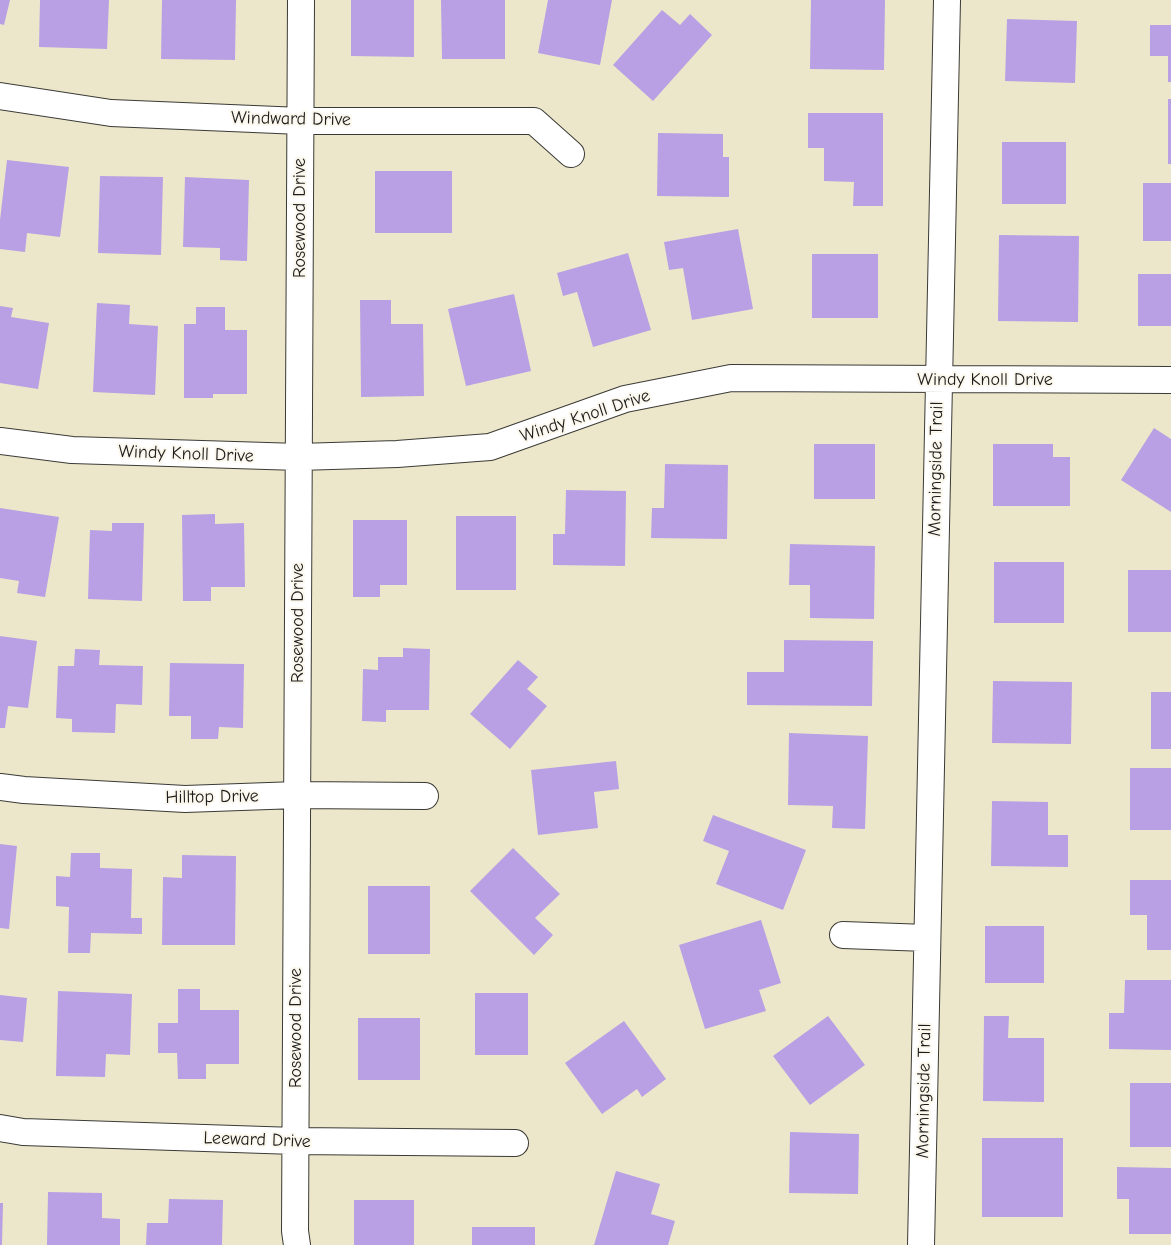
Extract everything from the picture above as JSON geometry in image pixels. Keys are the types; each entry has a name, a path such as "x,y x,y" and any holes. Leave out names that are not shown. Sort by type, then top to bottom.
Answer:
{"street":[{"name":"Rosewood Drive","path":"297,1245 295,1231 295,1141 301,0"},
{"name":"Morningside Trail","path":"921,1245 947,0"},
{"name":"Windward Drive","path":"0,96 111,113 300,121 534,121 571,154"},
{"name":"Windy Knoll Drive","path":"0,441 72,450 299,457 396,454 490,447 625,399 731,378 1171,380"},
{"name":"Hilltop Drive","path":"0,787 185,799 297,795 425,796"},
{"path":"843,935 927,938"},
{"name":"Leeward Drive","path":"0,1128 24,1132 295,1141 514,1143"}],"building":[{"path":"0,0 10,0 4,25 0,24"},
{"path":"40,0 109,0 107,49 39,47"},
{"path":"162,0 236,0 235,60 161,59"},
{"path":"351,0 414,0 414,57 351,56"},
{"path":"441,0 505,0 505,59 442,59"},
{"path":"548,0 612,0 600,65 538,53"},
{"path":"811,0 885,0 884,70 810,69"},
{"path":"662,10 680,25 690,14 712,35 653,101 613,65"},
{"path":"1007,19 1077,21 1075,83 1005,81"},
{"path":"1150,25 1171,25 1171,82 1168,82 1168,56 1150,56"},
{"path":"1168,99 1171,99 1171,164 1168,164"},
{"path":"808,113 883,113 883,206 853,206 854,182 824,181 824,148 808,148"},
{"path":"658,133 723,134 723,157 729,157 729,197 657,196"},
{"path":"1002,142 1066,142 1066,204 1002,204"},
{"path":"7,160 69,167 60,237 27,233 25,252 0,249 0,220"},
{"path":"375,171 452,171 452,233 375,233"},
{"path":"100,176 163,177 161,255 98,253"},
{"path":"185,177 249,180 247,261 220,260 220,248 183,247"},
{"path":"1143,183 1171,183 1171,241 1143,241"},
{"path":"738,229 753,309 692,320 683,268 669,270 664,242"},
{"path":"999,235 1079,236 1078,322 998,321"},
{"path":"628,253 651,330 593,347 577,292 563,296 557,273"},
{"path":"812,254 878,254 878,318 812,318"},
{"path":"1138,274 1171,274 1171,326 1138,326"},
{"path":"514,294 531,371 466,386 448,309"},
{"path":"360,300 391,300 391,324 423,324 424,396 361,397"},
{"path":"97,303 130,305 129,324 158,326 155,395 93,392"},
{"path":"0,306 13,308 11,317 49,323 38,389 0,383"},
{"path":"196,307 225,307 225,330 247,330 247,394 213,394 213,398 184,398 184,324 196,324"},
{"path":"1154,428 1171,439 1171,512 1121,480"},
{"path":"814,444 875,444 875,499 814,499"},
{"path":"993,444 1053,444 1053,457 1070,457 1070,506 993,506"},
{"path":"665,464 728,465 727,539 651,538 652,508 664,508"},
{"path":"566,490 626,491 625,566 553,565 553,534 565,534"},
{"path":"0,508 59,517 45,597 17,593 19,581 0,578"},
{"path":"215,514 215,524 244,523 245,587 211,587 211,601 183,601 182,515"},
{"path":"456,516 516,516 516,590 456,590"},
{"path":"353,520 407,520 407,585 380,585 380,597 353,597"},
{"path":"112,523 144,523 142,601 88,599 90,530 112,531"},
{"path":"790,544 875,546 874,619 810,618 810,585 789,585"},
{"path":"994,562 1064,562 1064,623 994,623"},
{"path":"1128,570 1171,570 1171,632 1128,632"},
{"path":"0,636 37,641 28,708 8,706 5,728 0,728"},
{"path":"784,640 873,641 872,706 747,705 747,672 784,672"},
{"path":"403,648 430,649 429,710 386,710 386,722 362,721 363,669 378,670 378,657 403,657"},
{"path":"75,649 100,650 99,665 143,666 142,705 116,704 115,733 72,732 72,719 56,718 58,666 74,666"},
{"path":"518,660 538,677 527,689 547,706 510,749 470,714"},
{"path":"170,663 244,664 243,728 219,727 218,739 191,739 191,716 169,716"},
{"path":"993,681 1072,682 1071,744 992,743"},
{"path":"1151,692 1171,692 1171,749 1151,749"},
{"path":"789,733 868,736 865,829 832,828 833,806 788,805"},
{"path":"616,761 619,789 594,792 598,828 538,835 531,770"},
{"path":"1130,768 1171,768 1171,830 1130,830"},
{"path":"992,801 1048,802 1048,835 1068,835 1068,867 991,866"},
{"path":"713,815 806,850 783,910 716,884 729,851 703,841"},
{"path":"0,844 17,846 9,929 0,928"},
{"path":"513,848 560,894 535,918 553,935 534,955 470,891"},
{"path":"71,853 100,853 100,868 132,869 131,918 142,918 142,934 91,933 90,953 68,953 69,907 56,906 56,876 70,877"},
{"path":"182,855 236,856 235,945 162,945 163,877 182,878"},
{"path":"1130,880 1171,880 1171,950 1147,950 1147,915 1130,915"},
{"path":"368,886 430,886 430,954 368,954"},
{"path":"761,920 781,983 759,990 766,1011 705,1029 679,945"},
{"path":"985,926 1044,926 1044,983 985,983"},
{"path":"1125,980 1171,980 1171,1050 1109,1049 1109,1013 1124,1013"},
{"path":"178,989 200,989 200,1010 239,1010 239,1064 206,1064 206,1079 178,1079 177,1053 158,1053 158,1023 178,1023"},
{"path":"58,991 132,994 130,1055 106,1054 105,1077 56,1076"},
{"path":"475,993 528,993 528,1055 475,1055"},
{"path":"0,995 27,998 23,1042 0,1040"},
{"path":"828,1016 865,1065 810,1105 773,1056"},
{"path":"984,1016 1009,1016 1008,1038 1044,1038 1044,1102 983,1101"},
{"path":"358,1018 420,1018 420,1080 358,1080"},
{"path":"624,1021 666,1079 642,1097 637,1089 602,1114 565,1063"},
{"path":"1130,1083 1171,1083 1171,1147 1130,1147"},
{"path":"790,1132 859,1134 858,1194 789,1193"},
{"path":"982,1138 1063,1138 1063,1217 982,1217"},
{"path":"1117,1167 1171,1168 1171,1234 1129,1234 1129,1199 1117,1199"},
{"path":"616,1171 660,1184 651,1214 675,1221 668,1245 594,1245"},
{"path":"48,1192 102,1193 102,1218 120,1219 120,1245 47,1245"},
{"path":"169,1199 223,1200 222,1245 146,1245 147,1223 168,1223"},
{"path":"354,1200 414,1200 414,1245 354,1245"},
{"path":"0,1203 3,1203 2,1245 0,1245"},
{"path":"472,1227 535,1227 535,1245 472,1245"}]}
